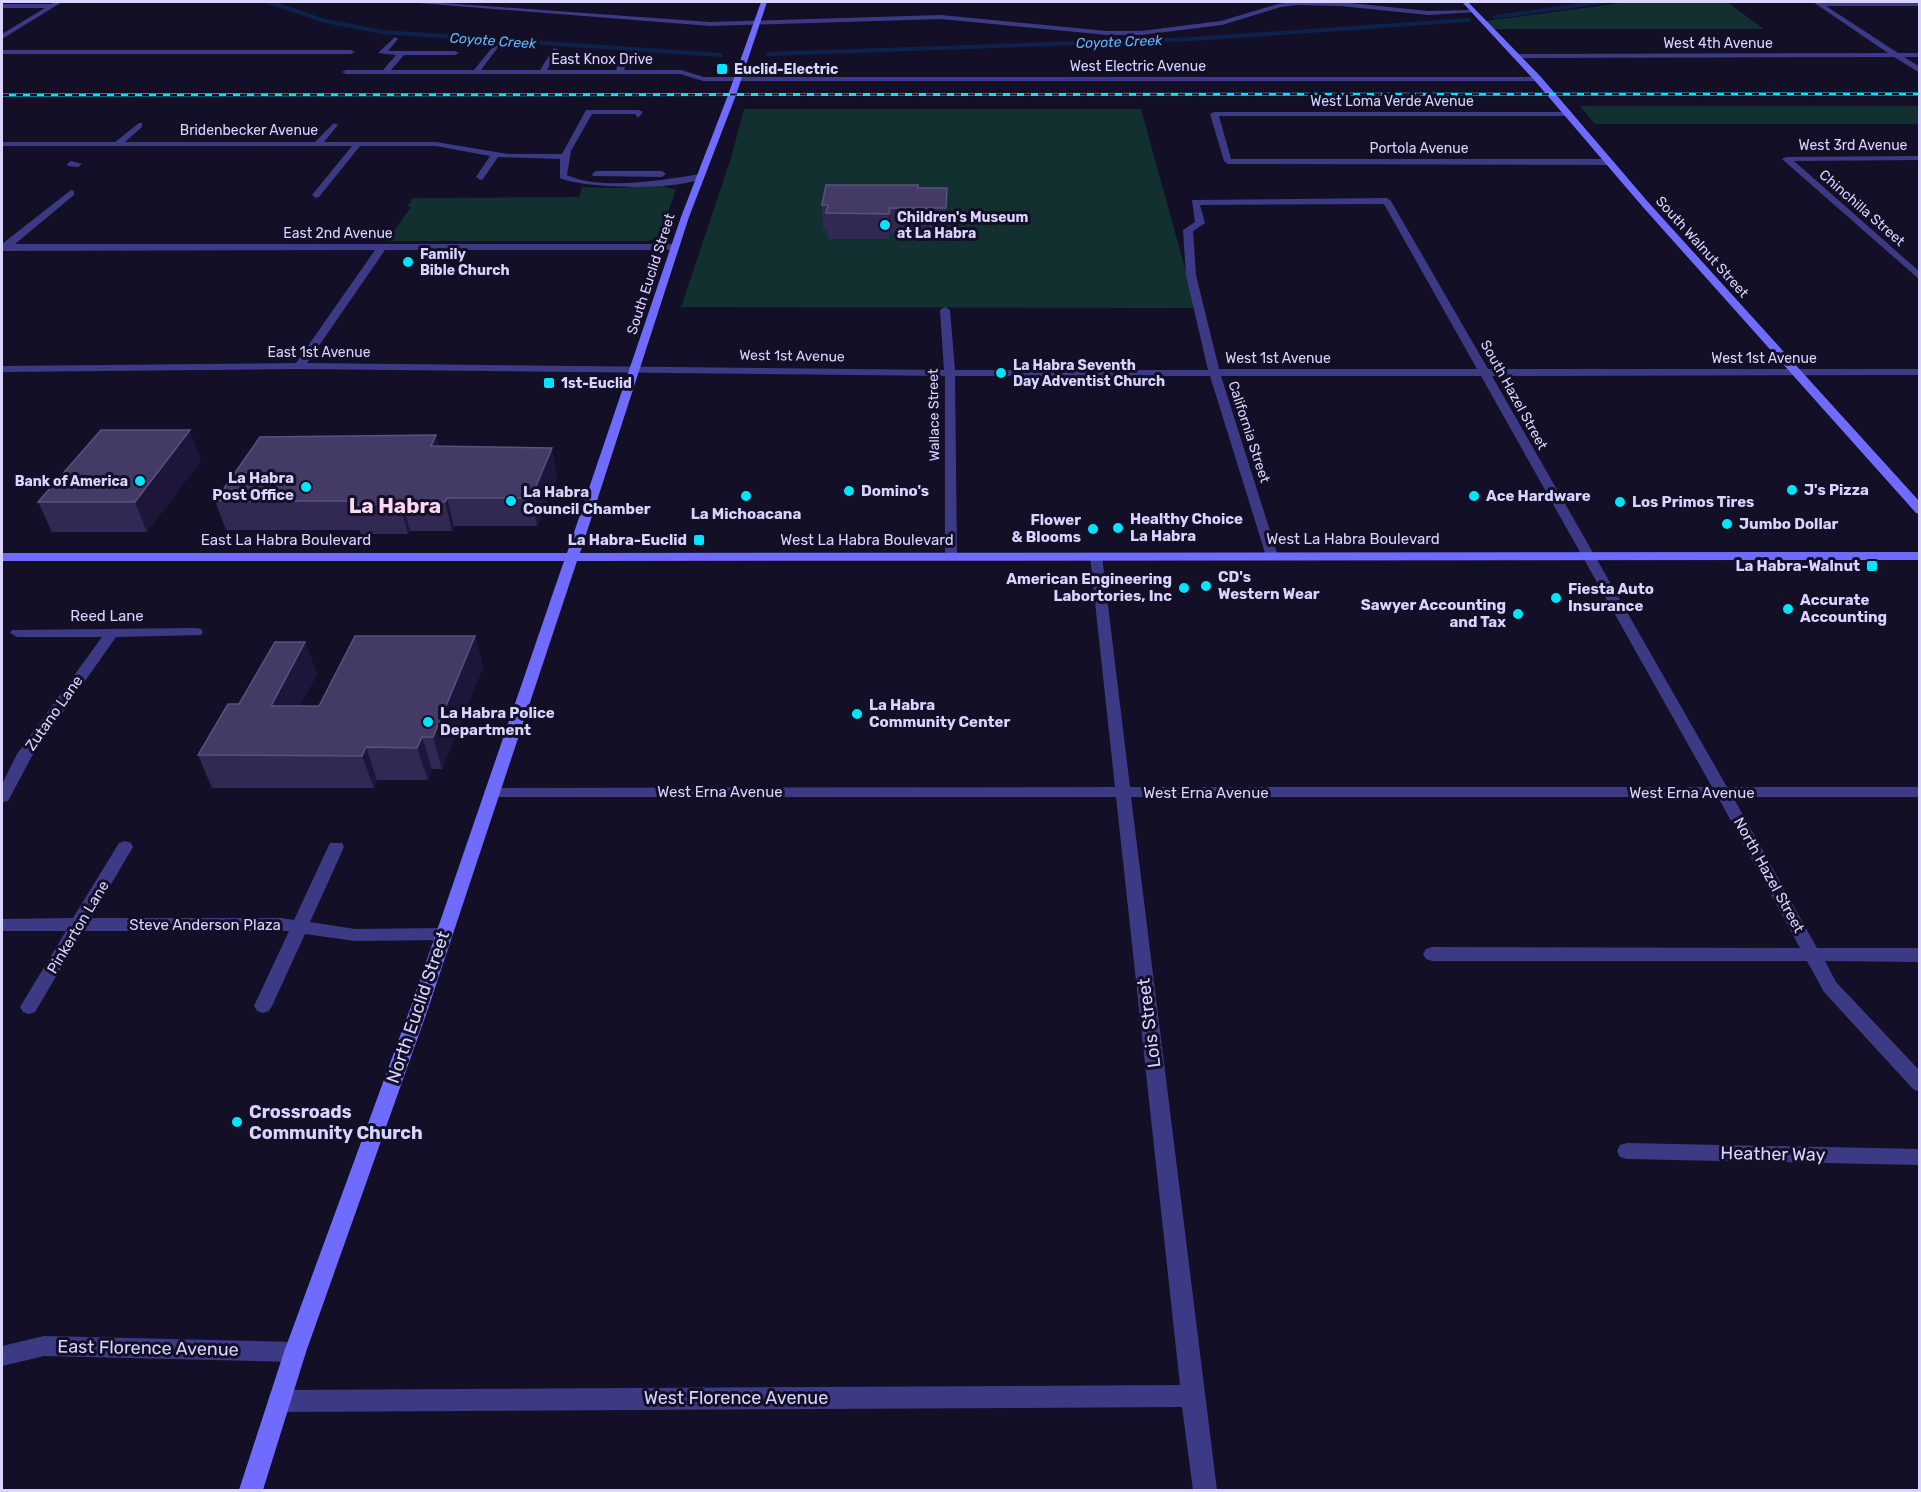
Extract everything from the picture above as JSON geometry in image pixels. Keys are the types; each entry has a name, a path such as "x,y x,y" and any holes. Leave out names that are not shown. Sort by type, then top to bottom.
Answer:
{"main road":[{"name":"South Euclid Street","path":"571,556 675,247 764,2"},
{"name":"South Walnut Street","path":"1465,2 1538,79 1920,510"},
{"name":"West La Habra Boulevard","path":"571,556 1920,555"},
{"name":"East La Habra Boulevard","path":"2,557 571,556"},
{"name":"North Euclid Street","path":"251,1491 295,1352 444,934 571,556"}],"street":[{"path":"409,2 710,24 940,17 1077,31 1141,33 1222,23 1280,5 1297,3 1341,4 1428,13 1474,12"},
{"path":"535,11 548,2"},
{"path":"1818,3 1920,4"},
{"path":"1818,3 1920,71"},
{"path":"2,6 56,4"},
{"path":"2,38 56,4"},
{"path":"395,39 382,53 455,52"},
{"path":"476,72 495,46"},
{"path":"542,72 554,50"},
{"path":"2,52 351,52"},
{"path":"385,72 402,53"},
{"path":"619,72 626,54"},
{"name":"West 4th Avenue","path":"1516,56 1920,55"},
{"name":"East Knox Drive","path":"346,72 619,72 682,69 703,79 737,80"},
{"name":"West Electric Avenue","path":"737,80 1538,79"},
{"path":"638,116 639,112 589,112 567,154 562,173 570,182 581,183 667,183 700,177"},
{"name":"West Loma Verde Avenue","path":"1228,161 1214,114 1569,114"},
{"path":"117,144 140,125"},
{"path":"317,144 334,125"},
{"name":"Bridenbecker Avenue","path":"2,144 436,144 508,156 567,154"},
{"path":"316,195 358,144"},
{"path":"480,177 496,153"},
{"name":"West 3rd Avenue","path":"1786,159 1920,158"},
{"name":"Chinchilla Street","path":"1786,159 1920,277"},
{"name":"Portola Avenue","path":"1228,161 1610,162"},
{"path":"3,248 70,193"},
{"name":"South Hazel Street","path":"1186,246 1188,230 1200,223 1195,202 1387,201 1587,556"},
{"name":"California Street","path":"1186,246 1214,373 1272,556"},
{"path":"299,366 382,247"},
{"name":"East 2nd Avenue","path":"3,248 675,247"},
{"name":"Wallace Street","path":"945,310 950,373 951,556"},
{"name":"East 1st Avenue","path":"2,369 299,366 636,368"},
{"name":"West 1st Avenue","path":"636,368 950,373 1920,372"},
{"name":"Lois Street","path":"1096,556 1192,1396 1205,1491"},
{"name":"North Hazel Street","path":"1587,556 1723,793 1830,987 1920,1084"},
{"name":"Zutano Lane","path":"2,797 25,754 112,632"},
{"name":"Reed Lane","path":"18,633 196,632"},
{"name":"West Erna Avenue","path":"492,792 1920,792"},
{"name":"Pinkerton Lane","path":"29,1007 125,847"},
{"path":"263,1006 336,847"},
{"name":"Steve Anderson Plaza","path":"2,925 281,924 319,932 355,935 444,934"},
{"path":"1432,954 1920,955"},
{"name":"Heather Way","path":"1627,1151 1920,1157"},
{"name":"East Florence Avenue","path":"2,1356 44,1346 295,1352"},
{"name":"West Florence Avenue","path":"279,1401 1192,1396"}],"green space":[{"path":"1629,2 1727,2 1764,29 1492,29 1486,21"},
{"path":"1580,106 1919,106 1919,124 1595,124"},
{"path":"744,109 1141,109 1196,308 681,307 731,158"},
{"path":"660,185 676,190 660,234 655,239 647,241 387,241 411,207 407,207 413,198 579,197 582,187 620,188"}],"building":[{"path":"826,185 918,185 918,188 947,188 946,208 890,208 889,214 826,213 828,205 822,205"},
{"path":"101,430 190,430 135,502 38,502"},
{"path":"436,435 431,446 552,448 531,498 447,498 445,502 402,502 400,505 352,505 354,501 215,501 260,437"},
{"path":"355,636 475,636 433,737 422,737 417,748 366,747 362,756 198,755 228,704 239,704 275,642 305,642 271,706 319,706"}],"waterway":[{"name":"Coyote Creek","path":"269,2 325,21 383,32 721,55"},
{"name":"Coyote Creek","path":"1495,17 1601,2"},
{"name":"Coyote Creek","path":"768,54 1192,39 1469,20"}],"railway":[{"path":"2,95 1920,94"}],"place":[{"name":"Euclid-Electric","path":"722,69"},
{"name":"Children's Museum at La Habra","path":"885,225"},
{"name":"Family Bible Church","path":"408,262"},
{"name":"La Habra Seventh Day Adventist Church","path":"1001,373"},
{"name":"1st-Euclid","path":"549,383"},
{"name":"Bank of America","path":"140,481"},
{"name":"La Habra Post Office","path":"306,487"},
{"name":"J's Pizza","path":"1792,490"},
{"name":"Domino's","path":"849,491"},
{"name":"La Michoacana","path":"746,496"},
{"name":"Ace Hardware","path":"1474,496"},
{"name":"La Habra Council Chamber","path":"511,501"},
{"name":"Los Primos Tires","path":"1620,502"},
{"name":"Jumbo Dollar","path":"1727,524"},
{"name":"Healthy Choice La Habra","path":"1118,528"},
{"name":"Flower & Blooms","path":"1093,529"},
{"name":"La Habra-Euclid","path":"699,540"},
{"name":"La Habra-Walnut","path":"1872,566"},
{"name":"CD's Western Wear","path":"1206,586"},
{"name":"American Engineering Labortories, Inc","path":"1184,588"},
{"name":"Fiesta Auto Insurance","path":"1556,598"},
{"name":"Accurate Accounting","path":"1788,609"},
{"name":"Sawyer Accounting and Tax","path":"1518,614"},
{"name":"La Habra Community Center","path":"857,714"},
{"name":"La Habra Police Department","path":"428,722"},
{"name":"Crossroads Community Church","path":"237,1122"}],"district":[{"name":"La Habra","path":"395,505"}]}
